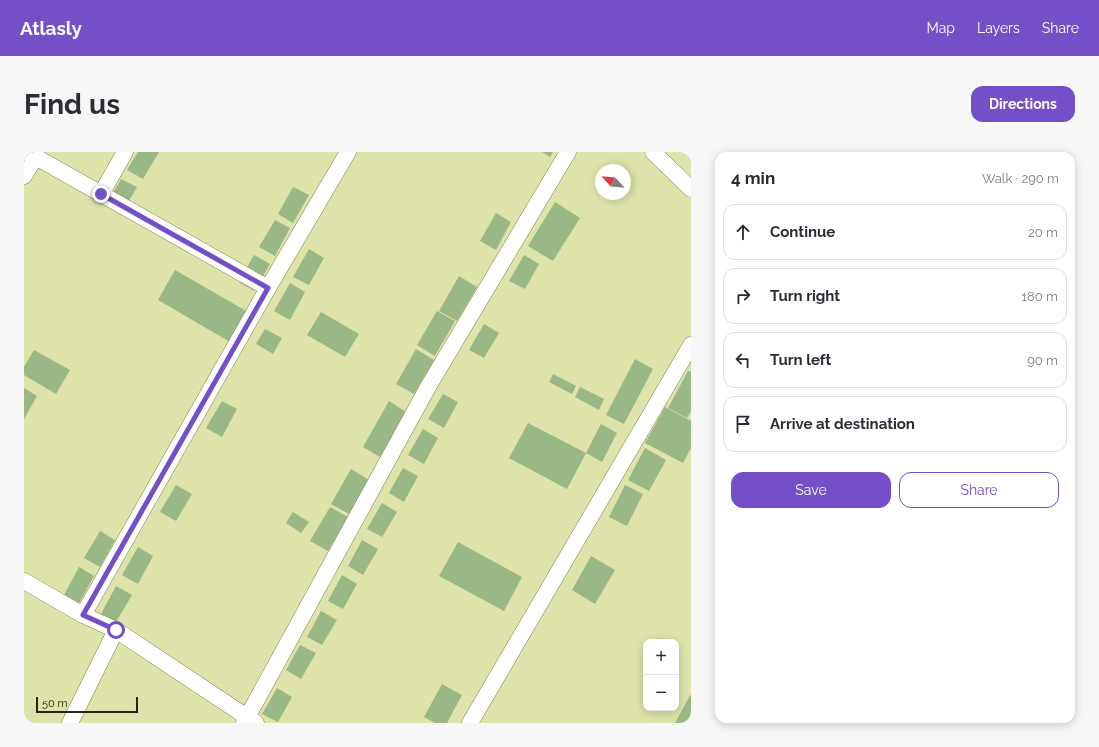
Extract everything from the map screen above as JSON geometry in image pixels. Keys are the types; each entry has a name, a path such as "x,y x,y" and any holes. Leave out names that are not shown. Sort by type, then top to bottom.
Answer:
{"street":[{"path":"101,194 124,152"},
{"path":"83,615 268,288 348,152"},
{"path":"24,581 83,615 116,630 249,721 428,387 568,152"},
{"path":"653,152 691,189"},
{"path":"24,176 31,154 268,288"},
{"path":"470,723 691,345"},
{"path":"70,723 116,630"}],"building":[{"path":"138,152 159,152 143,179 127,170"},
{"path":"542,152 553,152 550,157"},
{"path":"121,179 137,187 121,215 106,206"},
{"path":"293,187 309,195 293,223 278,214"},
{"path":"555,202 580,218 553,261 528,246"},
{"path":"496,213 511,222 496,250 480,241"},
{"path":"275,220 290,228 275,256 259,247"},
{"path":"309,249 324,258 309,285 293,277"},
{"path":"254,255 270,264 254,291 239,282"},
{"path":"524,255 539,264 525,289 509,281"},
{"path":"175,270 248,312 230,342 158,300"},
{"path":"459,276 477,287 457,321 439,311"},
{"path":"290,283 305,292 290,320 274,311"},
{"path":"437,311 455,321 435,356 417,345"},
{"path":"321,312 359,334 345,357 307,335"},
{"path":"484,324 499,333 484,358 469,350"},
{"path":"265,329 282,338 273,354 256,344"},
{"path":"416,349 434,360 414,394 396,384"},
{"path":"34,350 70,370 56,394 24,375 24,367"},
{"path":"635,359 653,369 624,424 606,415"},
{"path":"688,371 691,372 691,411 687,418 668,408"},
{"path":"553,374 576,386 572,394 549,382"},
{"path":"580,387 604,399 599,410 575,397"},
{"path":"24,388 37,396 24,419"},
{"path":"443,394 458,402 444,428 428,419"},
{"path":"222,401 237,409 222,437 206,428"},
{"path":"389,401 406,412 380,457 363,447"},
{"path":"665,407 691,421 691,448 683,463 645,443"},
{"path":"528,423 586,453 567,489 509,458"},
{"path":"601,424 617,433 602,462 586,453"},
{"path":"423,429 438,438 424,464 408,455"},
{"path":"645,448 666,460 649,491 628,480"},
{"path":"403,468 418,476 404,502 389,493"},
{"path":"351,469 369,480 349,514 331,504"},
{"path":"176,485 192,494 176,521 160,512"},
{"path":"625,485 643,494 627,526 609,517"},
{"path":"382,503 397,512 382,537 367,529"},
{"path":"330,507 348,517 328,551 310,541"},
{"path":"293,512 309,522 301,533 286,523"},
{"path":"100,531 115,540 100,567 84,558"},
{"path":"362,540 378,549 363,575 348,566"},
{"path":"458,542 522,577 504,611 439,576"},
{"path":"138,547 153,556 138,584 122,575"},
{"path":"591,556 615,570 595,604 572,590"},
{"path":"79,567 94,576 79,603 64,595"},
{"path":"342,575 357,584 343,609 328,601"},
{"path":"116,586 132,595 116,622 101,614"},
{"path":"321,611 337,620 322,645 307,637"},
{"path":"300,645 316,653 301,679 286,670"},
{"path":"442,684 462,695 447,723 435,723 424,717"},
{"path":"277,688 292,697 278,722 262,714"},
{"path":"691,694 691,723 675,723 686,703"}],"route":[{"path":"101,194 268,288 83,615 116,630"}]}
